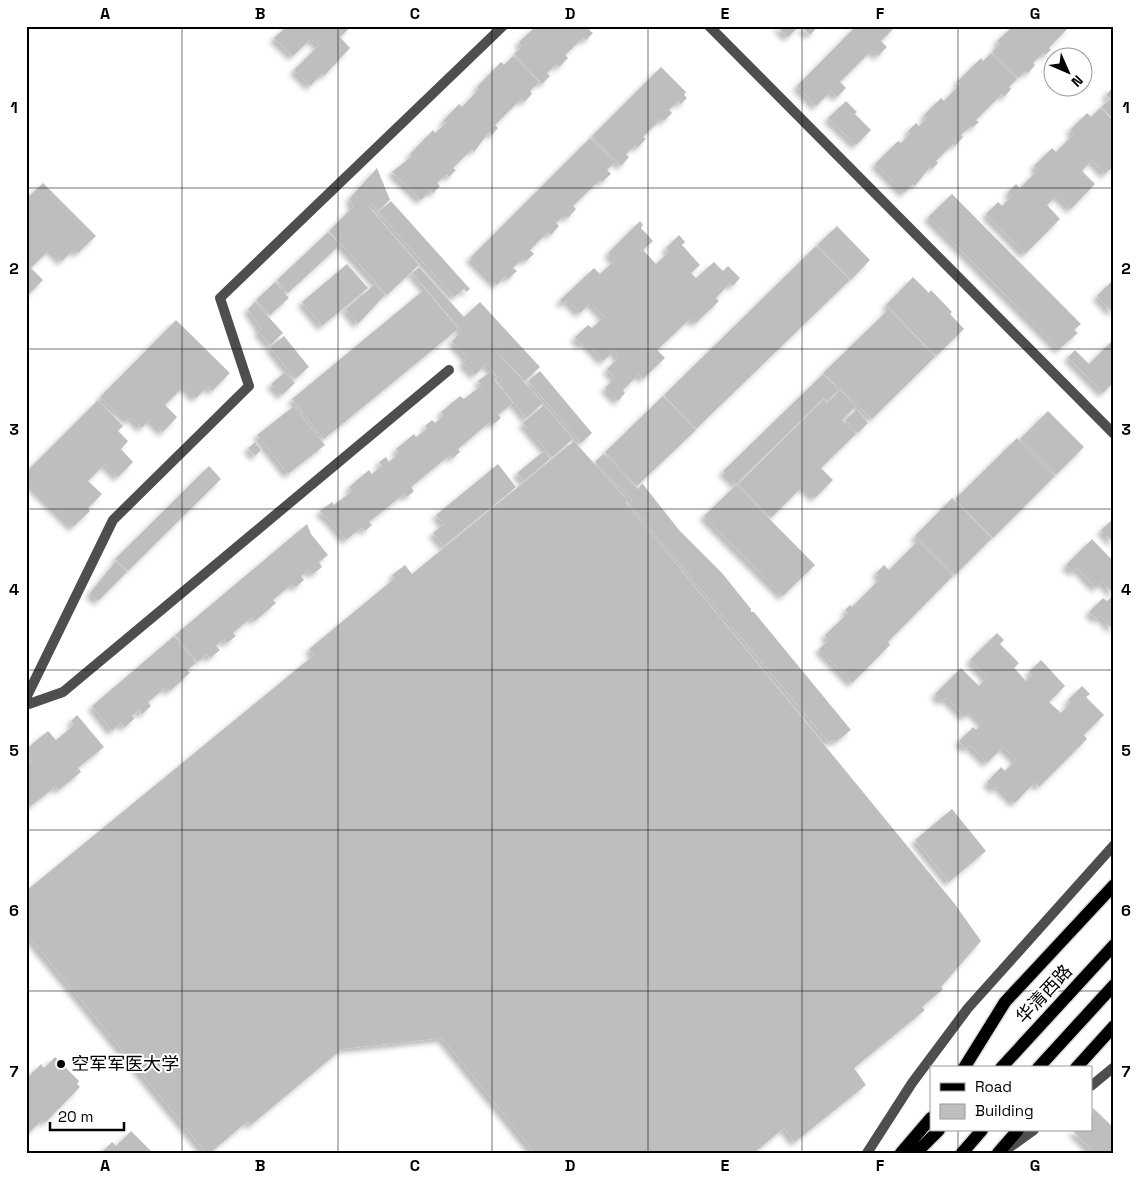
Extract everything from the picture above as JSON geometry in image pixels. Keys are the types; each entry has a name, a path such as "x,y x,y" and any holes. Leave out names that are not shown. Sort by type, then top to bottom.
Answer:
{"main road":[{"path":"965,1066 1005,1002 1114,886"},
{"name":"华清西路","path":"1003,1066 1114,945"},
{"path":"1040,1066 1114,985"},
{"path":"1078,1066 1114,1026"},
{"path":"900,1153 930,1119"},
{"path":"916,1153 937,1132"},
{"path":"962,1153 980,1132"},
{"path":"998,1153 1016,1132"}],"street":[{"path":"709,26 1114,434"},
{"path":"26,698 113,520 249,386 220,298 499,28"},
{"path":"26,705 63,692 450,370"},
{"path":"867,1153 912,1083 968,1008 1114,845"},
{"path":"1092,1085 1114,1067"},
{"path":"1002,1153 1031,1132"}],"building":[{"path":"287,26 352,26 340,37 350,48 324,76 322,74 310,86 294,70 319,45 311,39 293,56 274,38"},
{"path":"536,26 539,29 542,26 593,26 589,30 593,33 586,40 583,38 565,55 568,58 559,67 557,64 547,73 550,76 542,84 514,54 522,47 519,42"},
{"path":"777,26 800,26 788,37"},
{"path":"801,26 818,26 810,35"},
{"path":"856,26 896,26 881,41 887,47 878,56 872,50 840,82 846,88 837,97 831,91 816,106 797,86"},
{"path":"1013,26 1016,28 1070,26 1049,48 1042,48 1042,54 1033,63 1035,65 1028,73 1026,71 1018,78 992,52 1000,44 997,41"},
{"path":"991,53 1017,79 1009,87 1011,89 1004,97 1002,94 976,120 979,122 961,135 963,137 955,146 953,144 936,161 938,163 932,169 930,167 915,186 913,184 904,193 875,164 898,141 901,143 910,134 908,131 916,123 919,126 927,118 924,115 941,98 944,101 960,84 957,82 981,58 983,61"},
{"path":"513,56 539,82 530,91 532,94 524,102 521,99 495,125 498,128 492,135 489,132 474,152 472,149 453,168 456,170 449,177 447,174 437,183 440,186 433,193 430,191 421,200 392,172 412,156 410,154 433,130 435,133 446,123 443,121 459,104 462,107 479,89 477,87 501,62 504,65"},
{"path":"661,67 686,92 684,95 687,98 681,104 678,101 669,110 672,113 664,121 661,119 643,137 646,139 637,148 635,145 626,154 629,157 621,166 592,136"},
{"path":"1114,86 1114,120 1101,107 1110,99 1106,95"},
{"path":"846,101 857,112 855,114 871,130 856,145 828,118"},
{"path":"1100,108 1114,121 1114,166 1105,174 1092,160 1082,171 1095,184 1071,209 1057,195 1047,205 1060,219 1025,254 986,214 998,202 1002,206 1012,196 1008,192 1016,184 1020,188 1038,170 1034,166 1052,148 1056,152 1074,134 1070,130 1087,113 1091,117"},
{"path":"590,138 615,162 607,170 611,174 602,182 600,180 573,206 576,209 568,218 565,215 556,223 559,226 551,235 548,232 530,250 534,254 526,261 523,258 513,268 517,271 508,279 505,276 497,285 470,258"},
{"path":"377,168 390,200 378,211 373,204 369,207 419,265 387,295 329,231 353,207 350,198"},
{"path":"43,183 96,236 78,253 74,249 62,261 50,249 31,268 43,280 29,294 26,292 26,199"},
{"path":"952,194 1081,324 1074,330 1078,333 1059,349 928,217"},
{"path":"391,201 470,289 466,292 464,289 454,297 378,212"},
{"path":"640,221 643,225 641,228 653,241 643,250 656,264 669,252 666,248 679,235 685,242 682,245 700,265 691,273 696,278 714,262 723,271 728,266 740,278 733,286 730,283 716,298 719,301 696,323 691,318 657,350 665,358 643,379 639,374 623,390 625,393 618,401 605,388 615,378 607,369 619,357 614,351 603,361 585,342 582,345 575,337 588,325 592,328 604,317 591,303 580,313 567,300 564,304 560,300 594,268 600,274 615,260 608,253"},
{"path":"837,226 870,260 851,280 817,245"},
{"path":"328,232 340,245 288,293 277,280"},
{"path":"816,246 850,280 696,429 664,395"},
{"path":"347,264 368,288 322,326 302,302"},
{"path":"419,267 464,317 480,302 540,367 525,381 493,348 543,403 526,418 499,384 502,381 486,364 475,375 463,363 467,358 452,341 462,331 412,273"},
{"path":"913,277 929,293 931,290 952,312 950,314 964,329 936,356 886,305"},
{"path":"1114,279 1114,311 1112,312 1097,296"},
{"path":"275,282 289,298 270,315 256,300"},
{"path":"375,284 385,295 358,324 346,309"},
{"path":"425,289 458,329 324,439 292,399"},
{"path":"255,302 283,333 270,345 258,331 261,329 248,309"},
{"path":"889,309 935,357 872,419 823,373"},
{"path":"176,320 230,373 212,391 208,386 196,398 184,386 165,405 177,417 163,432 150,419 142,428 131,417 128,421 118,411 116,413 100,397"},
{"path":"284,336 309,367 295,379 270,347"},
{"path":"1114,339 1114,382 1103,393 1068,357 1075,350 1089,364"},
{"path":"491,371 497,378 494,380 513,403 498,415 501,418 494,424 491,421 458,449 460,452 453,458 450,455 411,487 414,491 407,497 404,494 369,522 372,525 365,531 362,527 346,540 320,511 332,502 334,505 352,491 349,487 369,470 372,474 382,466 379,462 386,457 389,462 399,453 396,449 414,434 416,437 427,429 425,426 432,420 435,423 444,416 441,412 460,396 464,399 482,385 478,381"},
{"path":"540,371 592,433 581,443 528,381"},
{"path":"285,372 295,383 282,395 271,384"},
{"path":"823,374 839,390 827,401 824,398 736,484 723,471"},
{"path":"840,390 856,406 842,420 856,434 821,468 833,480 815,498 803,486 771,518 738,484 824,399 827,403"},
{"path":"663,396 696,430 637,486 605,452"},
{"path":"98,400 123,426 118,431 128,441 121,449 133,462 118,477 105,464 88,481 102,494 88,508 90,511 73,527 26,480 26,472"},
{"path":"544,405 573,439 552,457 523,423"},
{"path":"294,406 325,445 288,474 257,435"},
{"path":"857,409 868,423 858,433 845,420"},
{"path":"1048,411 1084,447 1056,475 1020,439"},
{"path":"1017,438 1055,476 993,538 955,499"},
{"path":"574,441 627,500 626,503 954,903 981,941 941,987 943,989 922,1007 925,1010 854,1068 866,1085 795,1142 784,1128 754,1153 535,1153 442,1038 342,1049 251,1125 248,1121 210,1153 206,1153 26,933 26,891 314,655 309,649 395,578 392,575 405,565 412,574"},
{"path":"255,442 261,450 255,456 248,448"},
{"path":"544,451 550,459 524,481 517,473"},
{"path":"603,454 638,489 642,483 679,530 722,573 751,609 751,612 754,612 851,730 837,741 831,740 829,743 630,504 632,500 595,462"},
{"path":"498,464 516,487 444,546 433,533 444,524 436,515"},
{"path":"209,466 221,479 128,571 115,559"},
{"path":"736,485 815,565 783,596 704,516"},
{"path":"952,498 992,538 955,575 915,536"},
{"path":"1114,518 1114,543 1101,530"},
{"path":"307,524 311,534 328,555 319,562 322,567 313,574 309,570 301,576 304,580 296,587 292,584 273,600 276,603 255,621 252,617 233,633 236,636 227,643 224,639 216,646 220,650 210,658 207,654 198,662 175,635"},
{"path":"1092,539 1114,562 1114,594 1102,582 1096,588 1077,568 1073,572 1066,565"},
{"path":"918,541 953,576 888,642 890,645 852,683 819,649 829,640 825,635 848,613 845,610 850,605 852,607 881,578 876,573 884,565 889,570"},
{"path":"116,561 127,572 98,601 90,593"},
{"path":"1114,595 1114,630 1100,616 1097,619 1089,612 1103,598 1107,601"},
{"path":"997,633 1004,640 1000,644 1019,663 1014,668 1026,681 1032,675 1029,672 1041,660 1065,686 1049,702 1061,713 1070,703 1068,700 1082,686 1090,694 1086,697 1104,715 1084,735 1087,739 1039,787 1035,782 1015,803 998,786 994,789 987,782 1001,767 1005,771 1016,760 1003,747 987,763 969,745 966,749 959,741 973,727 976,730 983,723 971,711 965,717 946,698 942,701 935,694 961,668 979,686 987,678 970,660"},
{"path":"174,636 196,663 187,670 190,673 170,691 166,687 148,702 151,706 142,714 139,710 132,716 135,718 125,727 121,723 112,731 92,706"},
{"path":"77,715 104,747 78,768 81,772 59,790 56,786 31,806 26,800 26,765 33,760 26,752 26,749 48,731 56,740 74,725 71,721"},
{"path":"952,809 986,851 949,882 915,840"},
{"path":"55,1057 79,1081 77,1084 80,1087 46,1122 43,1119 26,1136 26,1079 41,1064 44,1068"},
{"path":"1093,1108 1114,1128 1114,1153 1094,1153 1074,1132 1092,1132"},
{"path":"131,1131 153,1153 101,1153 112,1142 116,1146"}],"place":[{"name":"空军军医大学","path":"61,1064"}]}
